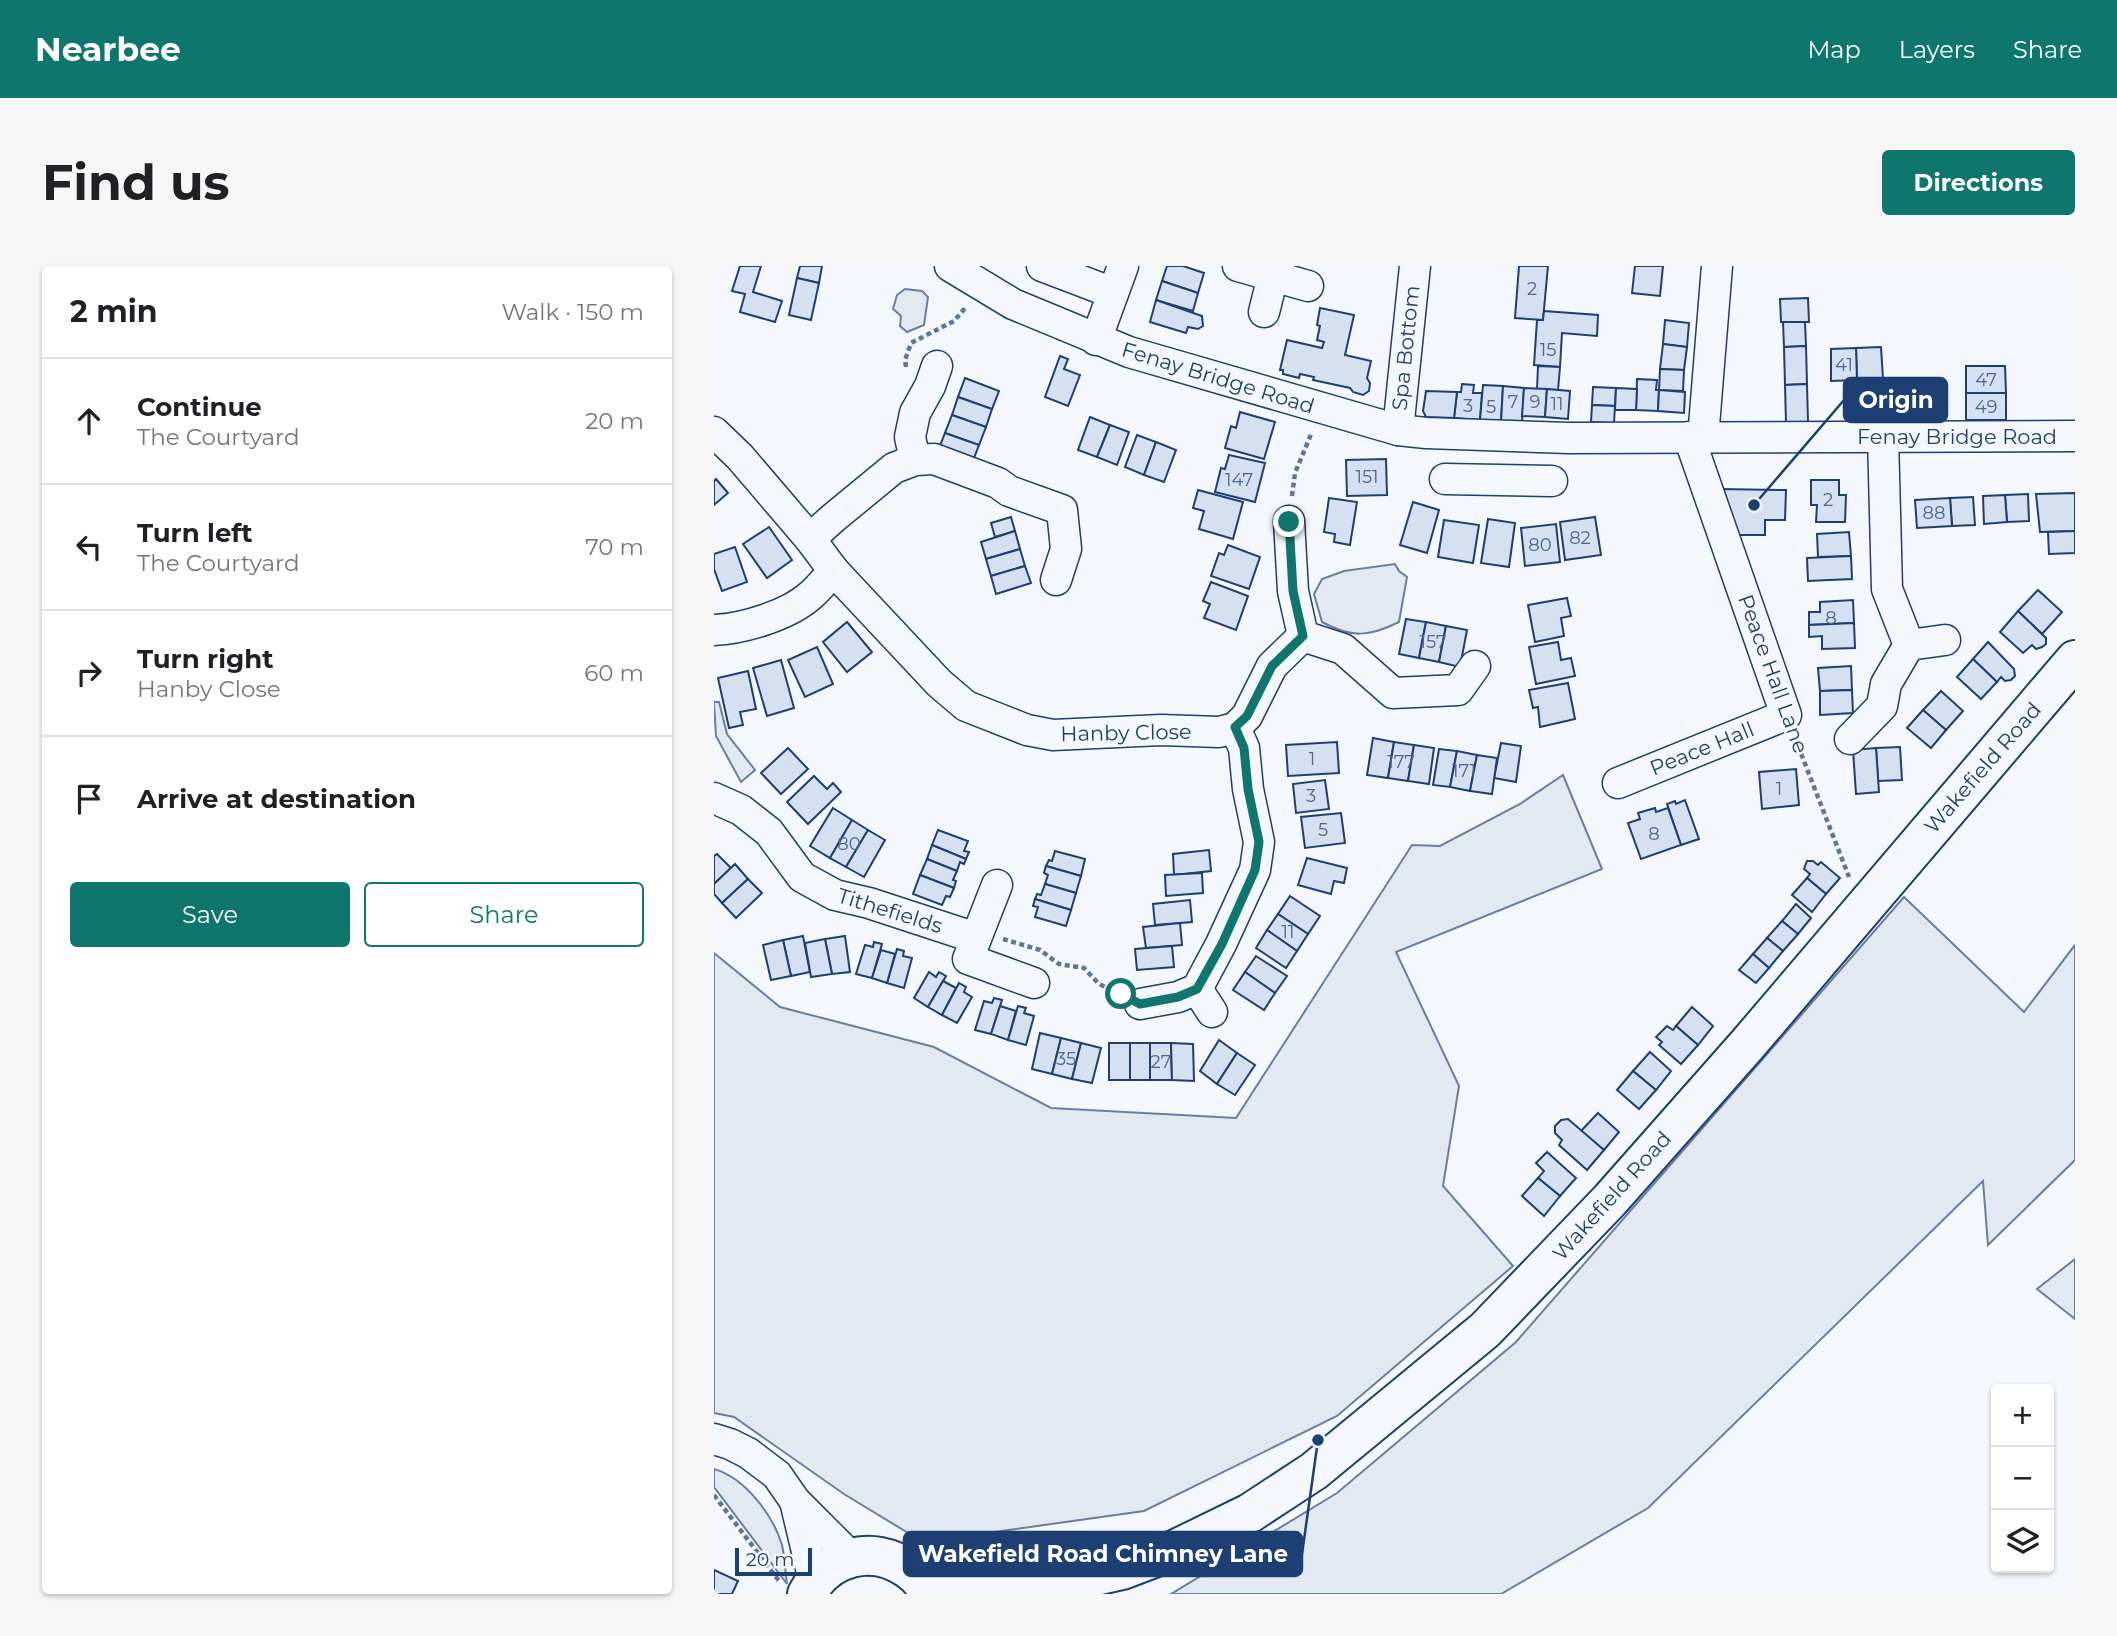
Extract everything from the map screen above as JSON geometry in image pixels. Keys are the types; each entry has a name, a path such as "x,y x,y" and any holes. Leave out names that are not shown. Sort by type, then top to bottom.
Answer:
{"highway":[{"name":"Wakefield Road","path":"850,1557 874,1555 897,1561 922,1584 971,1582 1027,1591 1122,1570 1172,1551 1250,1513 1314,1471 1485,1331 1611,1200 1747,1045 2075,660"},
{"path":"800,1586 830,1566 850,1557"}],"street":[{"name":"Fenay Bridge Road","path":"950,266 1013,304 1096,340 1398,430 1503,437 2075,436"},
{"path":"1042,266 1118,280 1096,340"},
{"path":"1238,266 1308,286"},
{"name":"Spa Bottom","path":"1398,430 1415,266"},
{"path":"1696,438 1717,266"},
{"path":"1264,312 1273,276"},
{"path":"915,460 910,437 915,413 930,386 937,366"},
{"name":"Hanby Close","path":"714,432 740,457 834,571 939,683 966,706 1027,730 1054,736 1161,730 1219,732 1235,727"},
{"path":"1503,437 1503,481"},
{"path":"1882,437 1887,589 1909,645"},
{"name":"Peace Hall Lane","path":"1696,438 1786,715"},
{"path":"810,539 894,468 915,460 934,460 1062,510 1066,549 1056,580"},
{"path":"1445,479 1552,481"},
{"path":"1289,522 1293,591 1303,636"},
{"path":"714,630 727,630 772,618 810,597 834,571"},
{"path":"1303,636 1343,649 1393,693 1458,690 1475,666"},
{"path":"1140,1004 1178,997 1205,1001 1222,944 1255,870 1259,842 1248,789 1244,748 1235,727 1247,716 1272,666 1303,636"},
{"path":"1909,645 1945,640"},
{"path":"1850,739 1882,706 1886,684 1909,645"},
{"name":"Peace Hall","path":"1618,783 1786,715"},
{"name":"Tithefields","path":"714,798 740,810 769,832 802,877 835,895 869,902 974,943 1034,983"},
{"path":"974,943 997,885"},
{"path":"714,1439 748,1453 777,1475 795,1501 850,1557"},
{"path":"795,1501 800,1586"}],"path":[{"path":"1289,522 1295,473 1321,409"},
{"name":"Peace Hall Lane","path":"1786,715 1862,909"},
{"path":"974,943 1040,950 1059,964 1084,968 1099,984 1140,1004"},
{"path":"714,1495 800,1586"}],"shaded area":[{"path":"905,289 922,291 928,297 924,325 907,332 900,326 901,316 893,309 897,295"},
{"path":"1395,564 1407,577 1399,622 1378,631 1360,634 1342,631 1322,622 1314,594 1322,579 1344,571"},
{"path":"714,702 719,702 727,734 755,770 741,782 716,736"},
{"path":"1563,775 1602,869 1396,952 1459,1086 1443,1186 1513,1266 1337,1416 1144,1511 923,1542 844,1494 734,1417 714,1413 714,953 780,1007 934,1047 1051,1108 1236,1118 1412,845 1440,846 1520,804"},
{"path":"1904,897 2024,1012 2075,945 2075,1160 1988,1245 1983,1181 1648,1508 1501,1594 1171,1594 1337,1493 1516,1342"},
{"path":"2075,1259 2075,1319 2037,1289"},
{"path":"714,1469 736,1480 765,1510 782,1545 787,1584 714,1487"}],"building":[{"path":"740,266 761,266 753,292 782,301 775,322 740,312 745,294 732,291"},
{"path":"800,266 822,266 819,283 797,278"},
{"path":"1167,266 1183,266 1204,273 1198,293 1162,281"},
{"path":"1519,266 1548,266 1543,320 1515,318"},
{"path":"1635,266 1663,266 1660,296 1632,293"},
{"path":"797,278 819,283 811,320 789,315"},
{"path":"1162,281 1198,293 1193,311 1156,300"},
{"path":"1808,298 1809,322 1781,322 1780,299"},
{"path":"1156,300 1202,316 1203,326 1198,329 1188,327 1186,333 1150,322"},
{"path":"1320,308 1354,315 1345,355 1371,361 1367,378 1370,383 1369,391 1363,395 1350,388 1313,380 1314,377 1300,374 1299,378 1283,374 1283,370 1280,370 1287,340 1322,348 1324,342 1317,340"},
{"path":"1544,311 1598,315 1597,336 1562,333 1560,367 1534,365 1537,320 1543,320"},
{"path":"1665,320 1689,323 1687,347 1663,344"},
{"path":"1783,322 1805,322 1806,346 1784,347"},
{"path":"1663,344 1687,347 1684,370 1660,369"},
{"path":"1806,346 1807,384 1785,385 1784,347"},
{"path":"1881,347 1883,379 1857,380 1856,348"},
{"path":"1856,348 1857,380 1831,381 1831,349"},
{"path":"1060,356 1068,359 1064,369 1080,375 1068,406 1045,397"},
{"path":"1538,366 1560,367 1558,390 1537,389"},
{"path":"1966,366 2005,366 2006,393 1966,393"},
{"path":"1660,369 1684,370 1683,391 1659,390"},
{"path":"965,378 999,391 992,409 958,397"},
{"path":"1637,379 1657,380 1658,411 1636,410"},
{"path":"1462,384 1474,385 1473,393 1482,393 1480,420 1454,418 1457,392 1461,392"},
{"path":"1807,384 1808,422 1786,423 1785,385"},
{"path":"1483,385 1503,386 1501,422 1480,420"},
{"path":"1503,386 1524,388 1522,423 1501,422"},
{"path":"1593,387 1616,388 1615,406 1592,405"},
{"path":"1524,388 1547,389 1545,417 1522,416"},
{"path":"1616,388 1637,389 1636,410 1615,410"},
{"path":"1547,389 1570,391 1568,419 1545,417"},
{"path":"1659,390 1685,392 1684,413 1658,411"},
{"path":"1426,391 1457,392 1454,418 1426,417 1423,411"},
{"path":"1966,393 2006,393 2006,420 1966,420"},
{"path":"958,397 992,409 986,427 952,415"},
{"path":"1592,405 1615,406 1614,423 1591,422"},
{"path":"1240,412 1275,422 1264,459 1225,448 1231,426 1236,428"},
{"path":"952,415 986,427 979,445 945,433"},
{"path":"1090,417 1110,425 1097,457 1078,450"},
{"path":"1110,425 1129,432 1117,465 1097,457"},
{"path":"945,433 979,445 972,463 938,451"},
{"path":"1137,435 1156,442 1144,475 1125,467"},
{"path":"1156,442 1176,450 1164,482 1144,475"},
{"path":"1229,455 1265,463 1255,502 1215,492 1221,468 1225,469"},
{"path":"1386,459 1387,495 1347,496 1346,460"},
{"path":"716,479 728,493 714,505 714,481"},
{"path":"1811,480 1839,480 1839,495 1846,495 1845,522 1816,522 1817,505 1811,505"},
{"path":"1718,489 1786,490 1785,520 1765,520 1765,535 1729,535"},
{"path":"1198,490 1243,502 1233,539 1199,529 1204,511 1193,508"},
{"path":"2075,493 2075,531 2040,532 2036,494"},
{"path":"2028,494 2029,521 2007,522 2005,495"},
{"path":"2005,495 2007,522 1984,524 1983,496"},
{"path":"1973,497 1975,525 1952,526 1950,498"},
{"path":"1329,498 1357,502 1350,545 1334,542 1335,534 1324,532"},
{"path":"1950,498 1952,526 1917,528 1915,500"},
{"path":"1413,502 1439,510 1427,553 1400,545"},
{"path":"1011,517 1015,531 995,537 991,523"},
{"path":"1595,517 1601,555 1565,560 1560,522"},
{"path":"1488,519 1515,523 1509,567 1481,563"},
{"path":"1444,520 1479,525 1473,563 1438,557"},
{"path":"1556,524 1560,562 1525,566 1521,528"},
{"path":"769,527 792,560 767,578 743,544"},
{"path":"1015,531 1020,549 986,559 981,542"},
{"path":"2075,531 2075,553 2049,554 2048,532"},
{"path":"1849,532 1851,556 1818,557 1817,534"},
{"path":"1228,545 1260,557 1249,589 1211,576 1219,553 1224,555"},
{"path":"735,547 747,582 722,591 714,569 714,554"},
{"path":"1020,549 1025,566 991,576 986,559"},
{"path":"1851,556 1852,579 1808,581 1807,558"},
{"path":"1025,566 1031,583 996,594 991,576"},
{"path":"1211,582 1248,596 1236,630 1204,618 1210,604 1203,601"},
{"path":"2038,590 2062,612 2042,634 2018,611"},
{"path":"1567,598 1571,616 1561,618 1564,636 1535,642 1528,605"},
{"path":"1853,600 1854,623 1809,625 1809,612 1820,612 1820,602"},
{"path":"2018,611 2046,638 2046,644 2036,649 2032,645 2023,653 2000,632"},
{"path":"1406,619 1426,622 1419,658 1399,654"},
{"path":"847,622 872,652 847,672 823,642"},
{"path":"1426,622 1446,626 1439,662 1419,658"},
{"path":"1854,623 1855,648 1822,649 1822,636 1809,637 1809,625"},
{"path":"1446,626 1467,630 1460,667 1439,662"},
{"path":"1558,642 1561,660 1571,658 1575,676 1536,684 1529,647"},
{"path":"1988,642 2014,669 2015,676 2011,680 2005,681 2001,677 1997,682 1973,659"},
{"path":"817,647 833,684 805,697 788,660"},
{"path":"1973,659 1997,682 1981,699 1957,677"},
{"path":"781,660 794,708 767,716 753,668"},
{"path":"1851,666 1852,690 1820,691 1818,668"},
{"path":"748,671 756,709 740,712 743,725 729,728 718,678"},
{"path":"1568,683 1575,719 1540,727 1538,707 1533,708 1529,690"},
{"path":"1852,690 1853,713 1820,715 1820,691"},
{"path":"1941,691 1963,711 1946,730 1923,710"},
{"path":"1923,710 1946,730 1931,748 1907,728"},
{"path":"1373,738 1394,742 1388,778 1367,775"},
{"path":"1337,742 1339,773 1288,776 1286,745"},
{"path":"1394,742 1414,745 1408,781 1388,778"},
{"path":"1501,743 1521,746 1516,782 1494,778"},
{"path":"1414,745 1434,748 1429,784 1408,781"},
{"path":"1900,747 1902,780 1878,781 1876,748"},
{"path":"788,748 808,769 781,794 761,773"},
{"path":"1876,748 1879,792 1856,794 1853,750"},
{"path":"1439,749 1457,751 1450,787 1433,785"},
{"path":"1457,751 1477,755 1470,791 1450,787"},
{"path":"1477,755 1497,758 1492,794 1470,791"},
{"path":"1796,769 1799,805 1762,809 1759,772"},
{"path":"814,776 827,789 833,783 841,792 808,824 787,802"},
{"path":"1325,780 1329,809 1296,813 1293,784"},
{"path":"1685,800 1699,839 1681,845 1667,804"},
{"path":"833,808 852,820 830,858 810,846"},
{"path":"1655,808 1656,812 1668,808 1681,845 1641,859 1628,823 1640,819 1638,813"},
{"path":"1341,813 1345,843 1305,848 1301,817"},
{"path":"852,820 868,830 846,867 830,858"},
{"path":"868,830 885,840 864,877 846,867"},
{"path":"938,830 968,841 964,851 969,852 966,859 932,845"},
{"path":"932,845 966,859 964,864 960,862 957,871 927,859"},
{"path":"1209,850 1211,871 1174,875 1173,854"},
{"path":"1055,851 1085,859 1081,876 1046,866 1049,860 1052,861"},
{"path":"717,854 731,868 714,884 714,856"},
{"path":"1307,858 1347,868 1344,883 1334,881 1331,894 1298,885"},
{"path":"927,859 957,871 953,880 956,881 954,888 920,875"},
{"path":"1807,861 1818,865 1821,862 1840,878 1826,894 1807,878 1810,874 1804,869"},
{"path":"735,864 748,879 722,903 714,894 714,884"},
{"path":"1046,866 1081,876 1076,893 1045,884 1048,875 1044,873"},
{"path":"1202,873 1203,893 1166,896 1165,875"},
{"path":"920,875 954,888 942,905 913,894"},
{"path":"1807,878 1826,894 1812,912 1792,895"},
{"path":"748,879 762,893 736,918 722,903"},
{"path":"1045,884 1076,893 1071,910 1035,899 1037,894 1041,895"},
{"path":"1290,896 1320,916 1308,934 1278,914"},
{"path":"1035,899 1071,910 1066,926 1035,917 1038,907 1033,906"},
{"path":"1190,900 1192,922 1155,925 1153,904"},
{"path":"1796,904 1811,918 1798,934 1782,921"},
{"path":"1278,914 1308,934 1297,951 1267,930"},
{"path":"1782,921 1798,934 1783,951 1767,938"},
{"path":"1180,923 1182,945 1146,948 1143,927"},
{"path":"1267,930 1297,951 1286,968 1256,948"},
{"path":"803,936 810,972 791,976 783,940"},
{"path":"845,936 850,972 832,974 825,939"},
{"path":"1767,938 1783,951 1769,968 1753,954"},
{"path":"825,939 832,974 811,977 805,943"},
{"path":"783,940 791,976 771,980 763,945"},
{"path":"874,942 882,944 872,978 856,974 865,945 873,947"},
{"path":"1172,946 1174,967 1137,970 1135,949"},
{"path":"897,949 904,951 903,956 912,958 904,988 887,983"},
{"path":"881,950 895,954 887,983 872,978"},
{"path":"1753,954 1769,968 1756,983 1739,970"},
{"path":"1256,956 1287,976 1275,993 1245,972"},
{"path":"929,972 936,977 939,972 946,976 928,1007 914,998"},
{"path":"1245,972 1275,993 1264,1010 1233,990"},
{"path":"943,981 956,988 942,1015 928,1007"},
{"path":"959,983 966,987 964,992 972,997 957,1023 942,1015"},
{"path":"994,998 1002,1000 991,1034 975,1030 984,1001 992,1003"},
{"path":"1000,1006 1016,1011 1008,1040 991,1034"},
{"path":"1018,1006 1026,1008 1024,1013 1034,1016 1026,1045 1008,1040"},
{"path":"1692,1007 1713,1026 1698,1045 1676,1026"},
{"path":"1667,1026 1673,1030 1676,1026 1698,1045 1681,1064 1659,1045 1662,1042 1656,1037"},
{"path":"1040,1033 1061,1038 1052,1074 1032,1069"},
{"path":"1061,1038 1081,1043 1072,1079 1052,1074"},
{"path":"1219,1040 1237,1053 1217,1084 1200,1071"},
{"path":"1081,1043 1101,1048 1092,1083 1072,1079"},
{"path":"1109,1043 1130,1043 1130,1080 1109,1080"},
{"path":"1130,1043 1150,1043 1150,1080 1130,1080"},
{"path":"1150,1043 1171,1043 1172,1080 1150,1080"},
{"path":"1171,1043 1193,1044 1194,1081 1172,1080"},
{"path":"1650,1052 1671,1071 1656,1090 1633,1071"},
{"path":"1237,1053 1255,1065 1235,1095 1217,1084"},
{"path":"1633,1071 1656,1090 1639,1109 1617,1090"},
{"path":"1598,1113 1619,1132 1604,1150 1581,1131"},
{"path":"1568,1119 1604,1150 1587,1170 1559,1145 1562,1140 1555,1133 1555,1126 1561,1120"},
{"path":"1547,1152 1576,1178 1560,1196 1538,1178 1544,1171 1536,1163"},
{"path":"1538,1178 1560,1196 1544,1216 1522,1196"},
{"path":"714,1570 738,1581 732,1594 714,1594"}],"place":[{"name":"Origin","path":"1754,505"},
{"name":"Wakefield Road Chimney Lane","path":"1318,1440"}],"route":[{"path":"1121,994 1140,1004 1178,997 1197,989 1222,944 1255,870 1259,842 1248,789 1244,748 1235,727 1247,716 1272,666 1303,636 1293,591 1289,522"}]}
